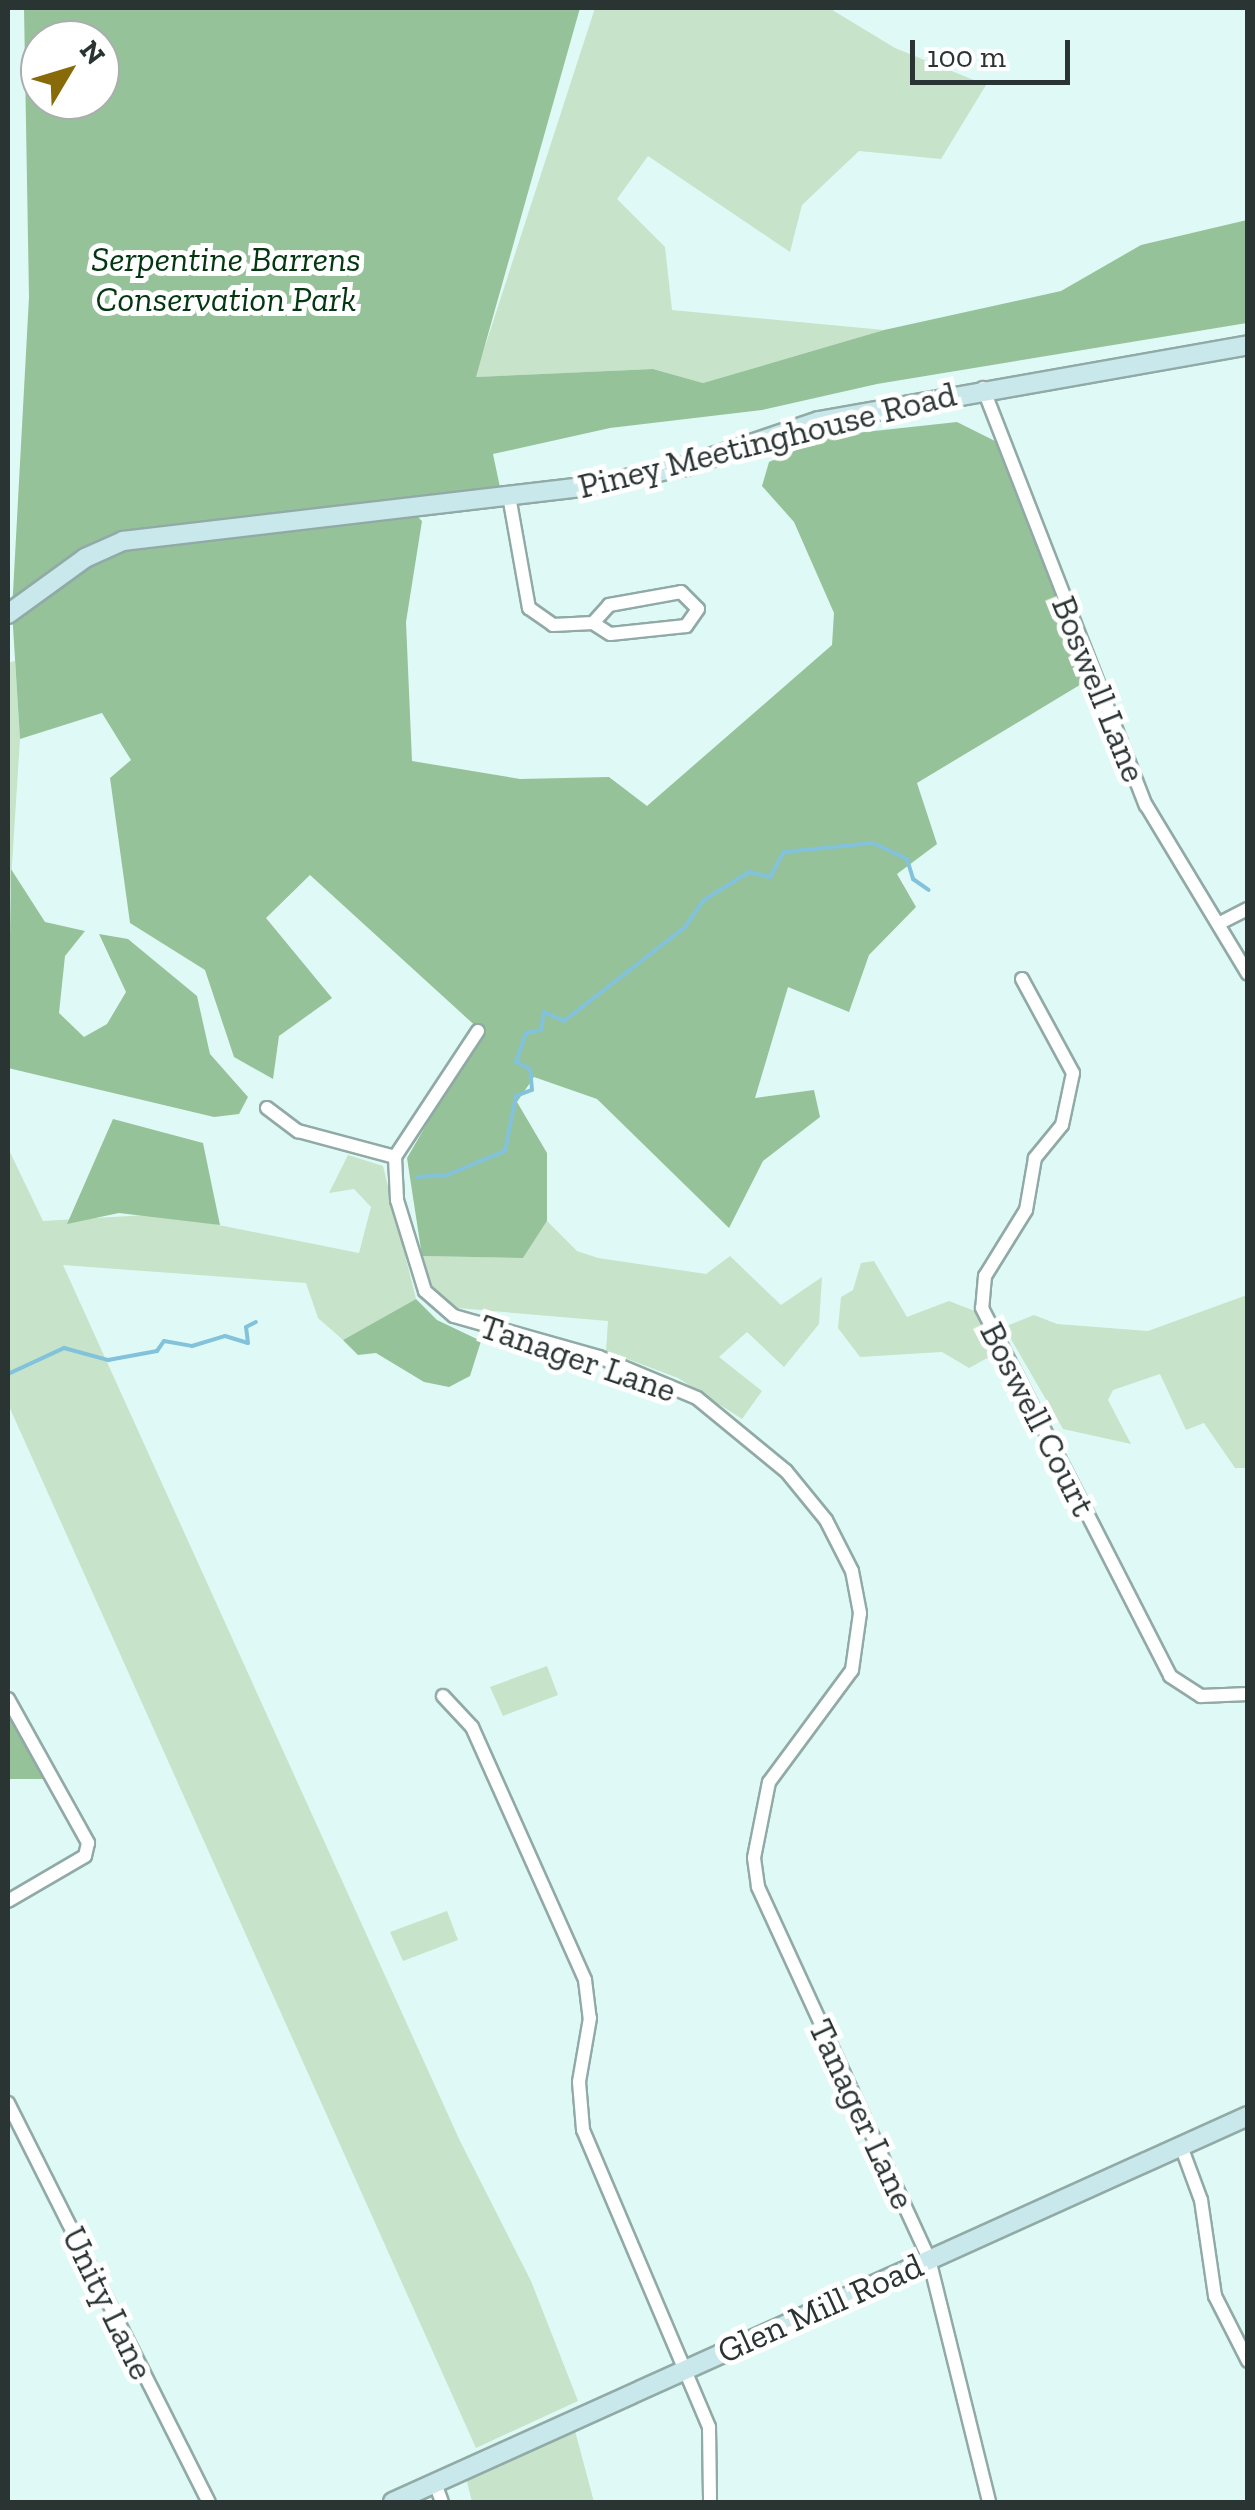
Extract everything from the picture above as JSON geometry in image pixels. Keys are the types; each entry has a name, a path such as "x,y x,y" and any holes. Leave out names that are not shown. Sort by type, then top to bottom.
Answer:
{"main road":[{"name":"Piney Meetinghouse Road","path":"8,614 85,558 123,542 193,527 296,524 509,496 686,466 819,421 983,388 1248,345"},
{"name":"Glen Mill Road","path":"393,2502 1248,2116"}],"street":[{"name":"Boswell Lane","path":"983,388 1146,805 1248,974"},
{"path":"509,496 528,608 553,625 593,623 610,634 686,626 698,609 681,592 608,605 593,623"},
{"path":"1220,923 1248,909"},
{"name":"Boswell Court","path":"1022,979 1065,1045 1070,1098 1062,1125 1035,1158 1022,1220 985,1276 982,1308 1170,1676 1201,1696 1248,1694"},
{"path":"268,1108 298,1131 395,1157 478,1031"},
{"name":"Tanager Lane","path":"395,1157 414,1268 445,1310 612,1362 696,1398 786,1471 842,1546 858,1593 857,1652 828,1712 770,1781 754,1858 758,1887 929,2259 989,2502"},
{"path":"444,1696 472,1727 585,1980 590,2018 579,2082 583,2130 688,2368 709,2427 710,2502"},
{"path":"8,1699 86,1836 85,1856 8,1901"},
{"name":"Unity Lane","path":"8,2103 210,2502"},
{"path":"1181,2146 1201,2200 1215,2296 1248,2361"},
{"path":"434,2484 442,2502"}],"green space":[{"name":"Serpentine Barrens Conservation Park","path":"24,8 580,8 476,377 653,369 703,383 884,330 1061,291 1141,245 1247,220 1247,323 877,384 762,410 610,428 493,454 502,497 408,507 422,521 406,622 412,761 520,779 609,777 647,806 832,645 834,613 794,522 762,486 769,462 828,436 957,422 1001,444 1093,677 917,783 937,844 897,874 916,907 869,955 849,1012 788,987 755,1098 814,1090 820,1117 763,1161 729,1228 597,1099 534,1077 517,1102 547,1153 547,1221 523,1258 422,1256 407,1158 481,1031 310,875 266,918 332,998 279,1036 273,1079 234,1057 205,970 130,923 110,778 131,760 102,713 20,739 12,611 29,297 26,120 120,120 120,20 24,20"},
{"path":"595,8 829,8 895,48 986,85 941,159 859,151 802,205 790,252 648,156 617,199 665,247 672,310 884,330 703,383 653,369 475,377"},
{"path":"15,661 20,739 8,927 8,663"},
{"path":"11,869 45,922 85,931 65,956 59,1013 84,1037 107,1024 126,992 99,934 128,939 197,996 210,1054 248,1097 239,1114 214,1117 8,1068"},
{"path":"113,1119 203,1143 220,1225 119,1213 67,1224"},
{"path":"8,1148 43,1221 164,1214 359,1253 371,1207 354,1189 329,1193 348,1155 383,1166 416,1299 343,1340 318,1318 306,1283 63,1265 460,2141 531,2281 578,2401 476,2448 8,1404"},
{"path":"547,1221 577,1251 598,1258 706,1274 730,1256 781,1305 822,1277 819,1324 784,1367 747,1332 719,1357 762,1391 742,1419 678,1378 606,1351 608,1321 457,1308 432,1286 422,1256 523,1258"},
{"path":"874,1261 907,1317 949,1301 980,1313 993,1355 969,1368 942,1352 860,1357 838,1328 841,1297 853,1290 861,1263"},
{"path":"1247,1295 1247,1468 1235,1468 1204,1423 1186,1430 1160,1374 1113,1390 1108,1400 1131,1444 1063,1429 1004,1327 1034,1315 1057,1324 1148,1331"},
{"path":"416,1299 437,1320 481,1341 470,1376 449,1387 424,1382 376,1353 358,1355 343,1340"},
{"path":"547,1666 558,1695 503,1716 490,1687"},
{"path":"8,1713 45,1779 8,1779"},
{"path":"447,1911 458,1940 403,1961 390,1932"},
{"path":"574,2427 594,2502 472,2502 466,2478"}],"waterway":[{"path":"417,1177 447,1175 505,1151 516,1096 532,1090 530,1069 516,1062 526,1033 541,1030 544,1012 564,1021 685,927 704,900 749,872 770,877 784,852 873,843 907,859 913,879 929,890"},
{"path":"8,1374 64,1348 108,1360 157,1351 164,1341 192,1346 225,1336 248,1343 246,1327 256,1322"}]}
